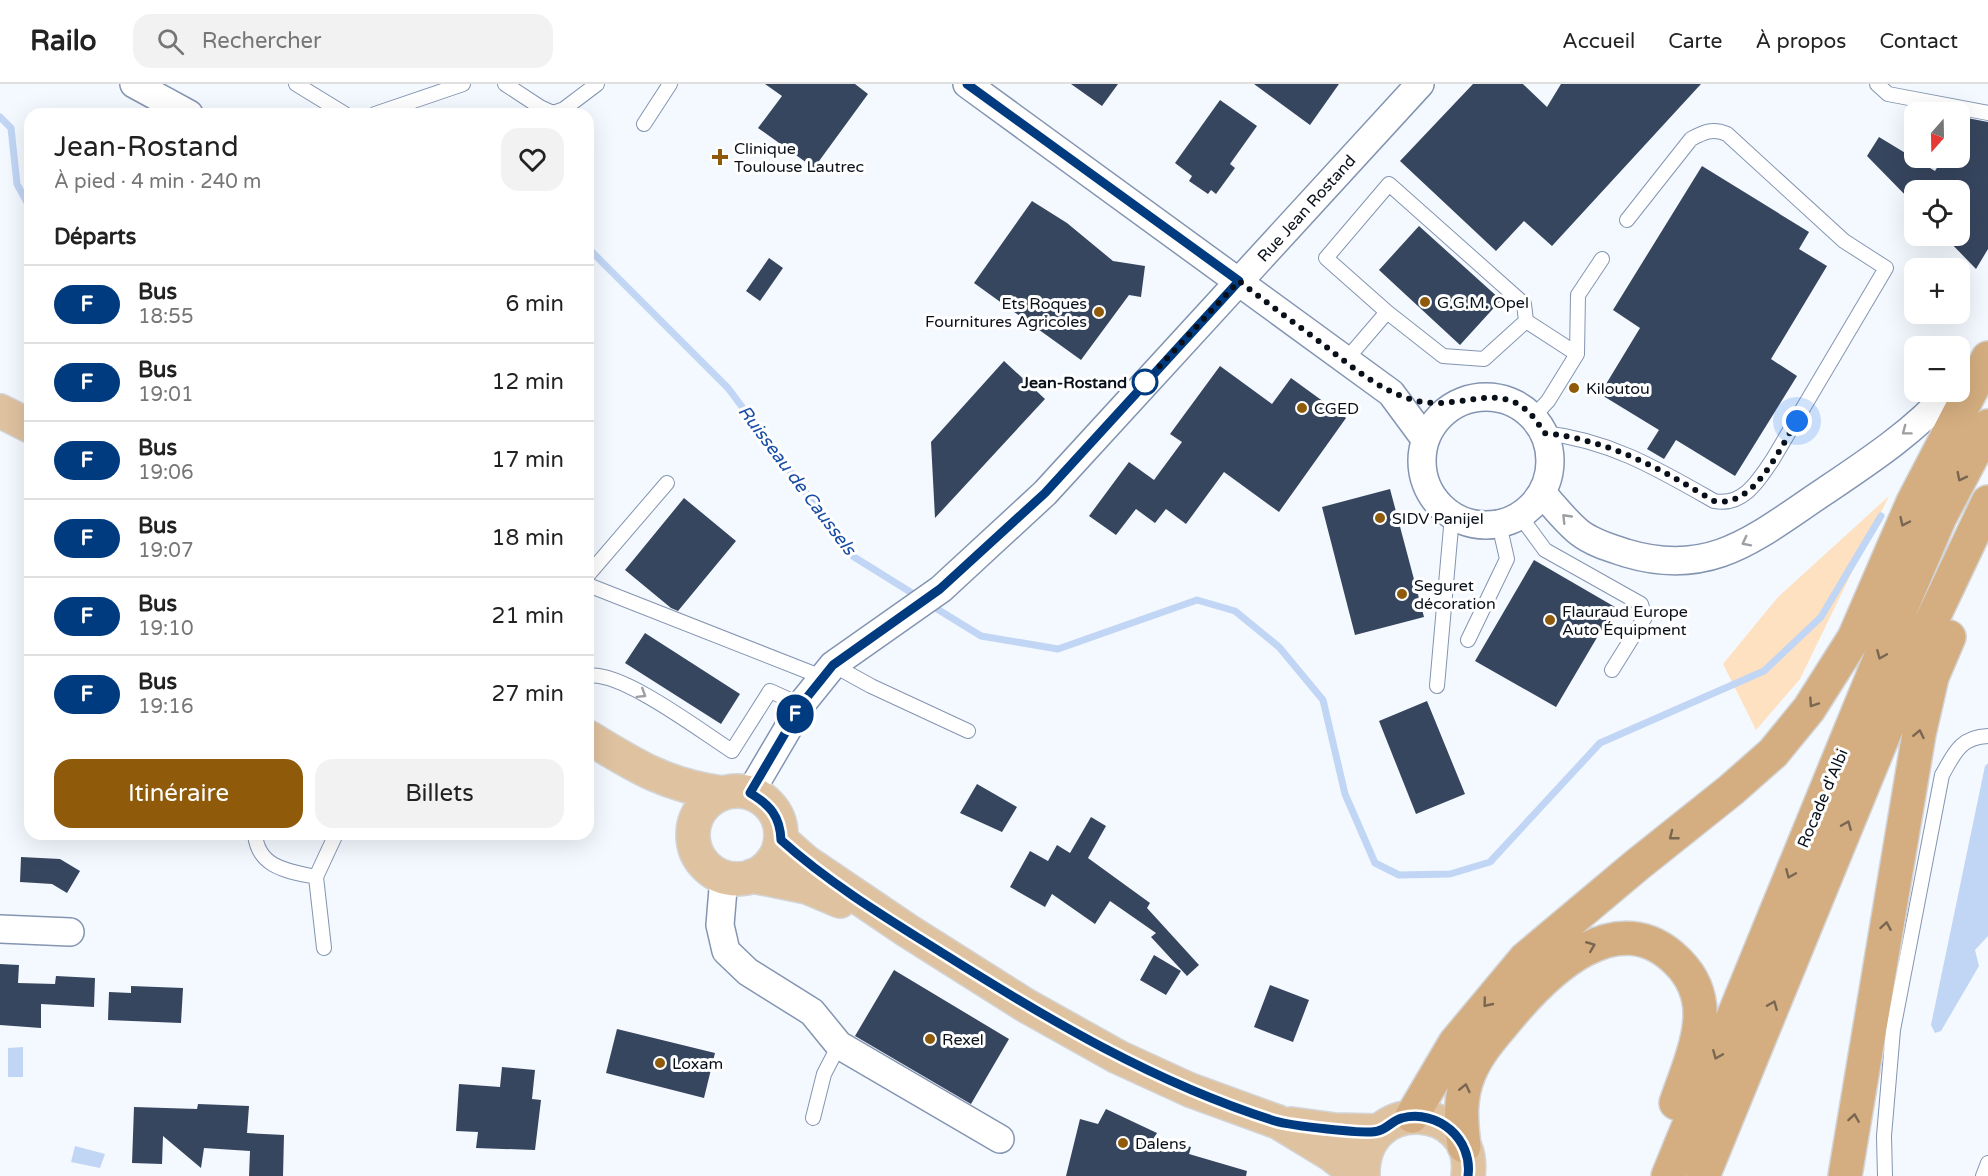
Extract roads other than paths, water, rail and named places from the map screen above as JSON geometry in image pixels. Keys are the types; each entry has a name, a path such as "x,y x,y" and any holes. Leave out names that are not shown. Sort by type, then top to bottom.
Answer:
{"highway":[{"path":"1412,1116 1455,1043 1525,959 1731,790 1773,753 1809,710 1854,638 1913,502 1988,358"},
{"name":"Rocade d'Albi","path":"1668,1176 1894,623 1940,518 1988,426"},
{"name":"Rocade d'Albi","path":"1703,1176 1923,639 1988,502"},
{"path":"1845,1176 1919,734 1932,677 1975,571 1987,536 1988,520"},
{"path":"1473,1164 1460,1109 1467,1077 1479,1053 1524,999 1553,971 1585,948 1614,938 1644,941 1672,955 1690,974 1699,1001 1699,1029 1652,1176"}],"main road":[{"path":"0,411 24,423"},
{"path":"594,741 643,771 696,789 737,793 766,802 775,813 780,826 781,840 772,862 738,876"},
{"path":"643,771 672,802 699,857 710,869 807,887 908,931"},
{"path":"693,843 693,827 699,812 709,800 737,793"},
{"path":"781,840 806,862 908,931 1025,1005 1118,1057 1190,1090 1278,1122 1361,1176 1368,1145 1378,1131 1400,1119 1412,1116 1437,1120 1448,1127 1473,1164"},
{"path":"1278,1122 1335,1130 1378,1131"}],"street":[{"path":"134,84 178,108"},
{"path":"967,84 1391,393 1425,439"},
{"name":"Rue Jean Rostand","path":"827,671 940,589 1045,493 1416,86"},
{"path":"1970,363 1988,338"},
{"path":"1391,393 1435,403 1463,401"},
{"path":"1475,397 1500,398 1518,405 1538,425 1551,457 1547,482 1529,510 1510,520 1475,525 1452,516 1434,499 1425,482 1421,464 1425,439 1436,420 1444,412 1475,397"},
{"path":"1542,493 1580,533 1608,547 1646,559 1692,561 1746,543 1756,537 1854,470 1930,413 1940,402"},
{"path":"737,793 827,671"},
{"path":"738,876 720,925 726,951 748,972 812,1012 838,1046 1000,1139"},
{"path":"0,929 70,932"}],"lane":[{"path":"296,84 335,108"},
{"path":"393,108 463,84"},
{"path":"505,84 543,108"},
{"path":"565,108 597,84"},
{"path":"644,124 670,84"},
{"path":"1876,84 1888,94 1988,113"},
{"path":"1602,258 1578,295 1577,354 1548,401 1538,425 1629,454 1714,501 1723,503 1740,498 1762,477 1886,268 1844,241 1726,134 1715,130 1691,139 1627,220"},
{"path":"1389,184 1524,304 1526,321 1484,359 1443,356 1387,312 1326,258 1389,184"},
{"path":"1346,361 1387,312"},
{"path":"1526,321 1577,354"},
{"path":"594,568 667,483"},
{"path":"1437,686 1452,516"},
{"path":"1468,640 1507,559 1510,520"},
{"path":"1510,520 1545,550 1641,604 1645,617 1612,669"},
{"path":"594,587 871,686 968,731"},
{"path":"594,675 631,687 732,751 770,691 801,705"},
{"path":"1885,1176 1884,1136 1893,1030 1942,775 1957,747 1978,736 1988,736"},
{"path":"256,840 256,846 275,868 316,877"},
{"path":"324,948 316,877 333,840"},
{"path":"813,1118 824,1074 838,1046"},
{"path":"1983,1176 1988,1163"}],"water":[{"path":"1988,763 1988,936 1975,950 1979,966 1941,1031 1935,1033 1931,1025 1985,766"},
{"path":"23,1047 23,1077 8,1077 8,1048"},
{"path":"75,1146 105,1154 100,1168 71,1162"}],"waterway":[{"name":"Ruisseau de Caussels","path":"0,117 11,128 17,184 24,197"},
{"name":"Ruisseau de Caussels","path":"594,254 728,388 854,557 920,598"},
{"name":"Ruisseau de Caussels","path":"929,604 981,636 1058,649 1197,600 1235,611 1279,647 1323,700 1345,794 1375,863 1399,875 1450,874 1490,862 1600,743 1764,671 1821,617 1881,516"}],"place":[{"name":"Clinique Toulouse Lautrec","path":"720,157"},
{"name":"G.G.M. Opel","path":"1425,302"},
{"name":"Ets Roques Fournitures Agricoles","path":"1099,312"},
{"name":"Jean-Rostand","path":"1145,382"},
{"name":"Kiloutou","path":"1574,388"},
{"name":"CGED","path":"1302,408"},
{"name":"SIDV Panijel","path":"1380,518"},
{"name":"Seguret décoration","path":"1402,594"},
{"name":"Flauraud Europe Auto Équipment","path":"1550,620"},
{"name":"Rexel","path":"930,1039"},
{"name":"Loxam","path":"660,1063"},
{"name":"Dalens","path":"1123,1143"}]}
